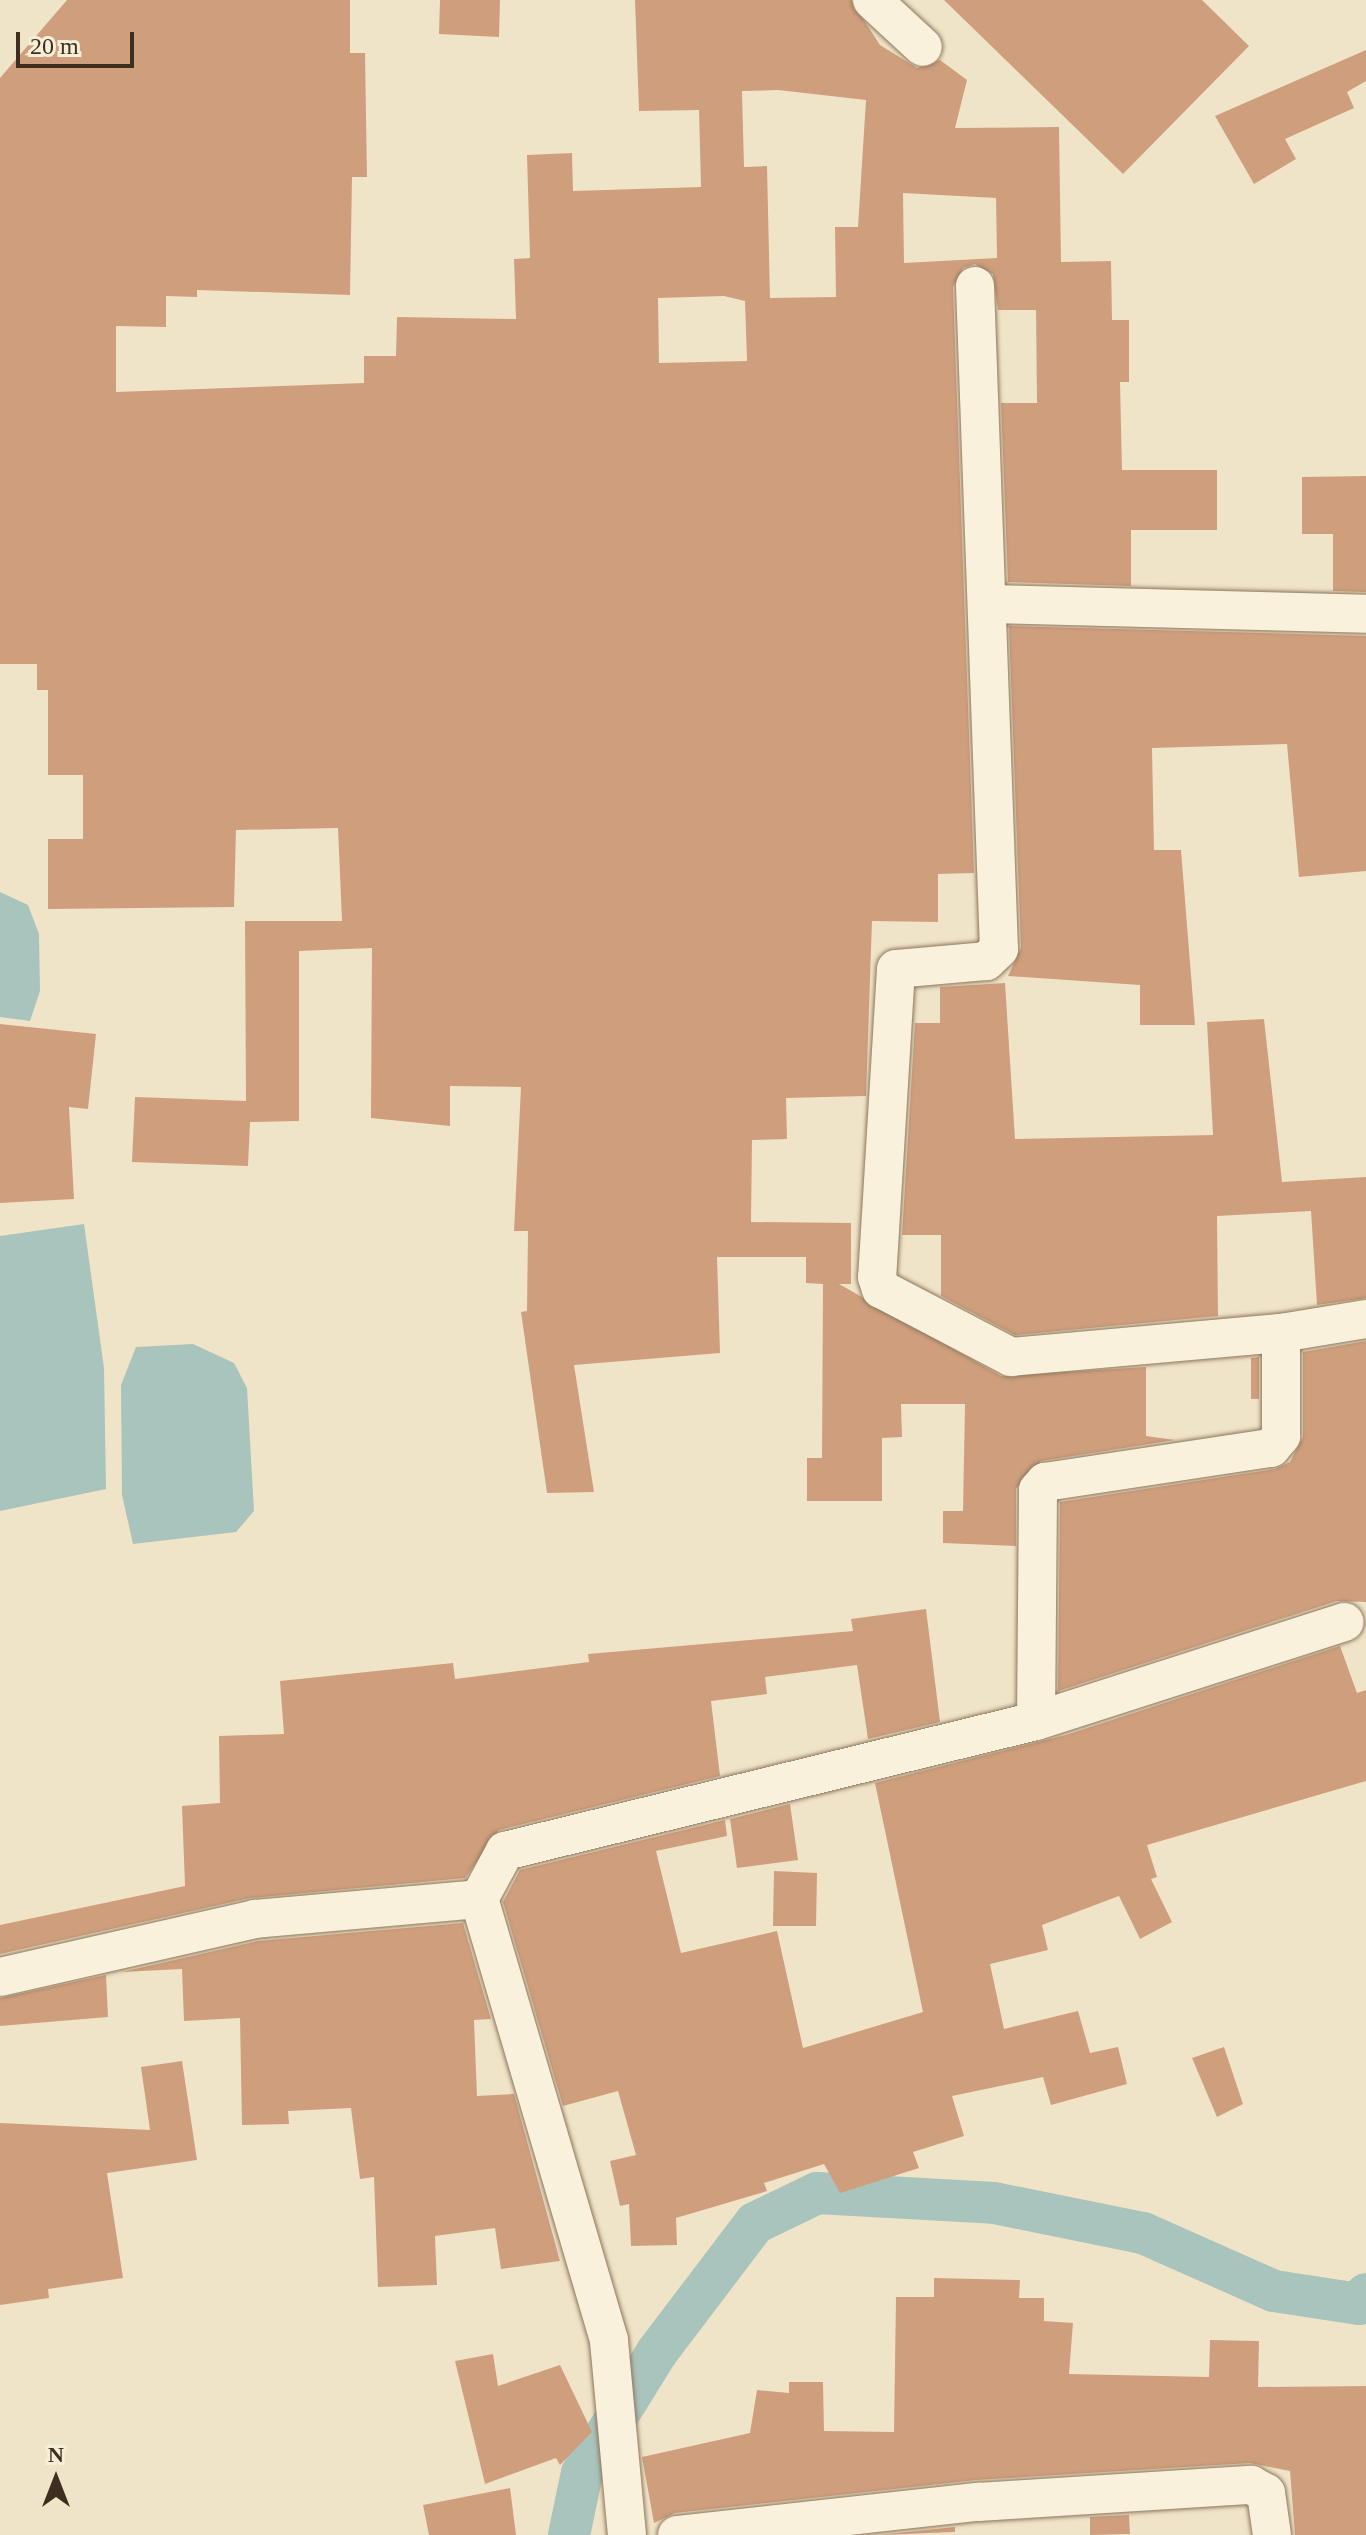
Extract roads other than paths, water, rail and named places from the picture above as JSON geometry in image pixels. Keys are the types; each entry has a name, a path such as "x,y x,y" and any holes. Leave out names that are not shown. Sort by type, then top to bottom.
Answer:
{"street":[{"path":"872,0 923,47"},
{"path":"975,286 975,403 982,411 991,604 999,949 986,961 896,969 881,1289 1011,1357 1281,1333 1366,1319"},
{"path":"991,604 1366,614"},
{"path":"1036,1721 1038,1490 1045,1482 1279,1443 1281,1333"},
{"path":"479,1899 516,1844 1036,1721 1344,1622"},
{"path":"0,1977 255,1919 479,1899"},
{"path":"479,1899 609,2340 627,2535"},
{"path":"677,2535 978,2502 1251,2485 1266,2493 1272,2535"}],"water":[{"path":"0,892 28,905 39,934 40,991 30,1021 0,1017"},
{"path":"84,1224 104,1368 106,1489 0,1511 0,1236"},
{"path":"193,1344 234,1363 247,1388 254,1511 236,1532 133,1544 122,1495 121,1385 136,1347"}],"waterway":[{"path":"569,2535 582,2473 657,2352 755,2223 817,2193 994,2203 1143,2233 1274,2291 1359,2304 1366,2294"}]}
